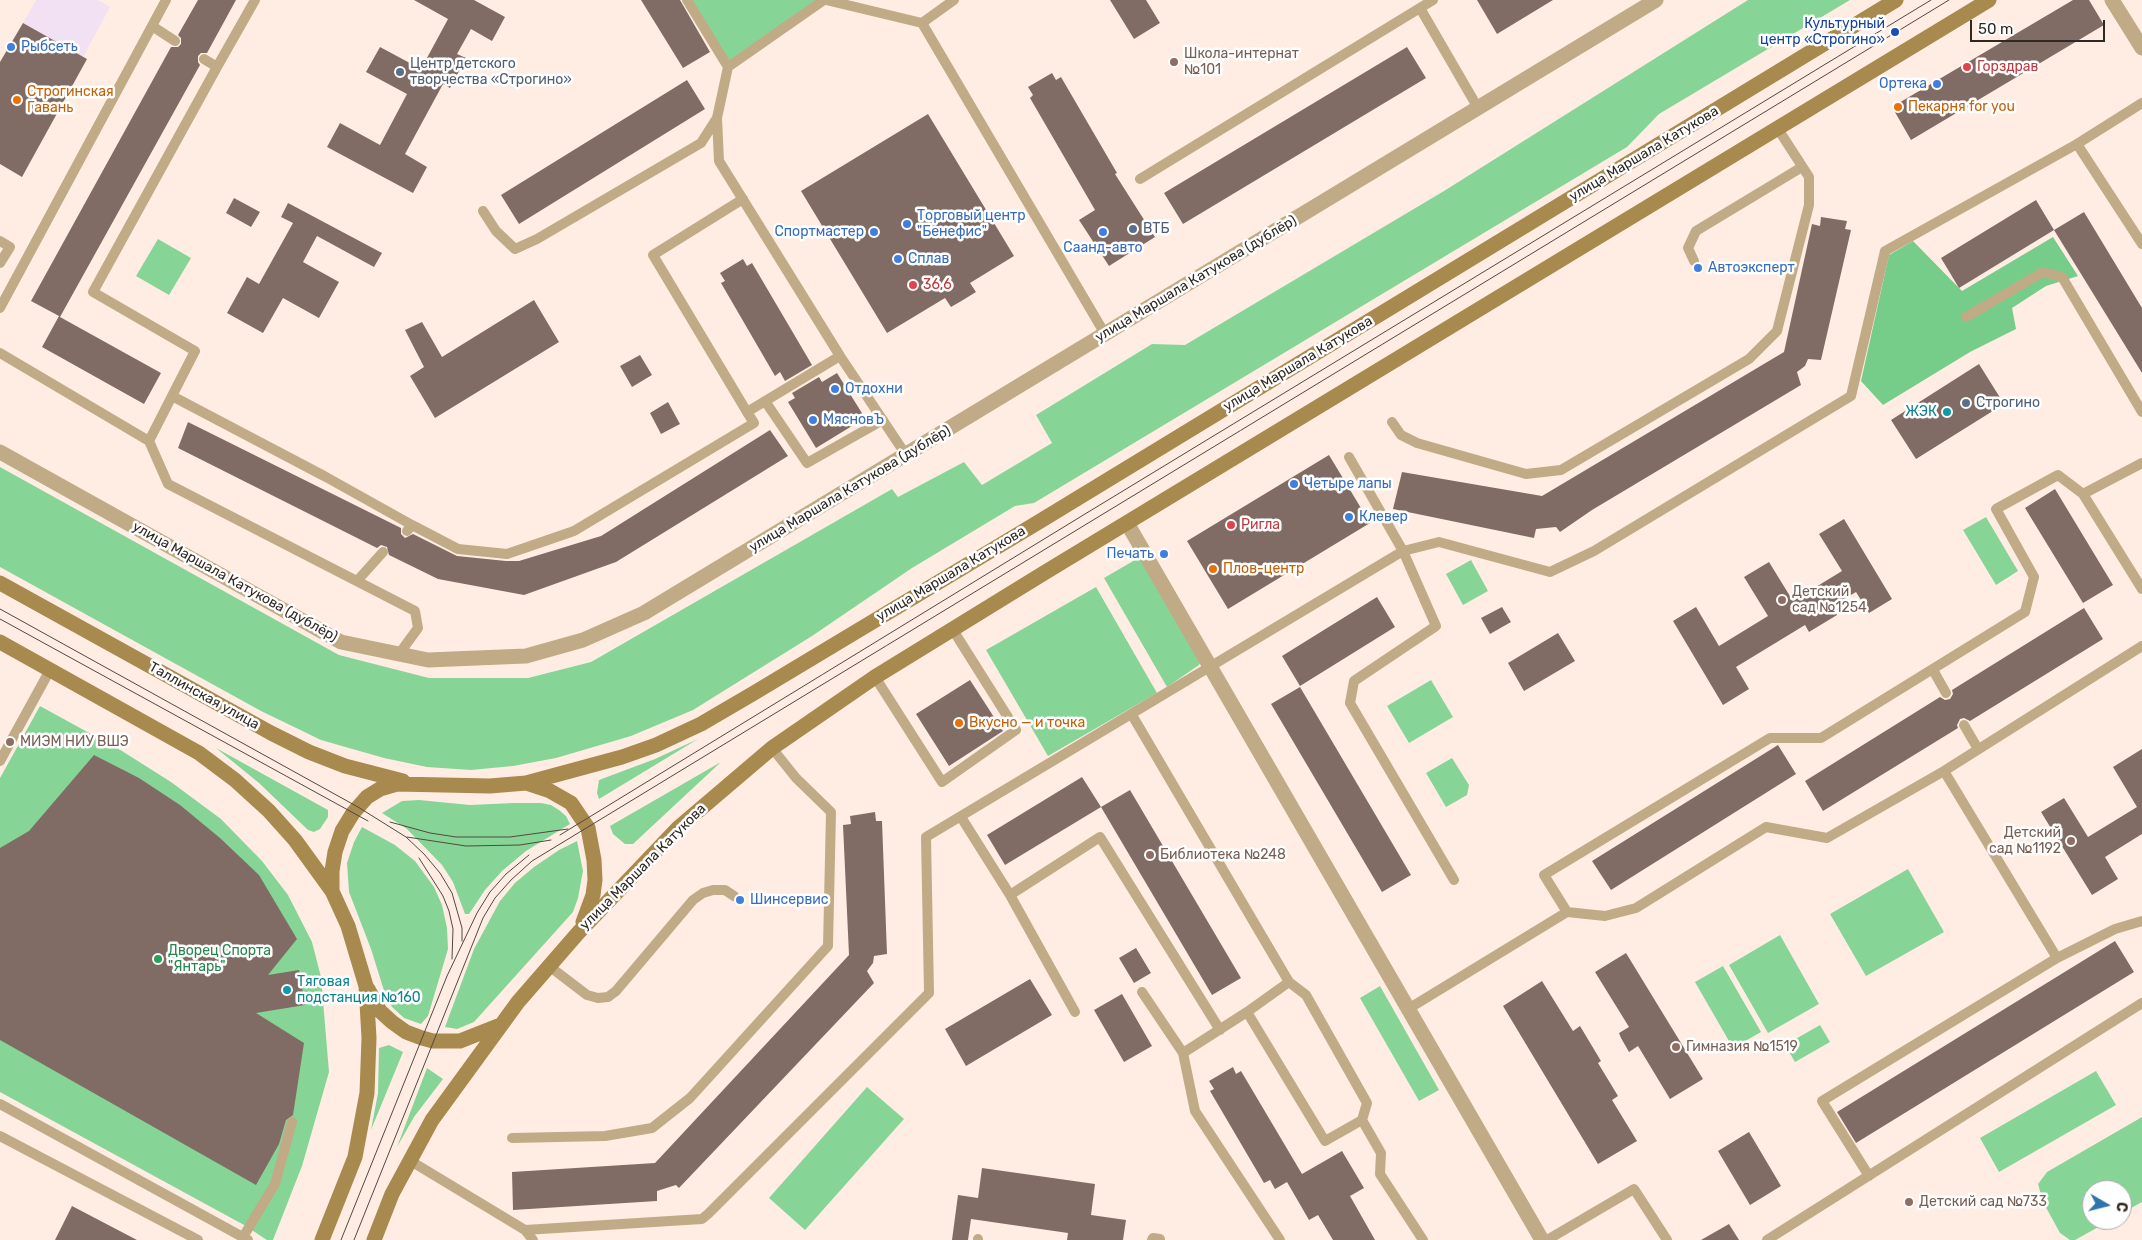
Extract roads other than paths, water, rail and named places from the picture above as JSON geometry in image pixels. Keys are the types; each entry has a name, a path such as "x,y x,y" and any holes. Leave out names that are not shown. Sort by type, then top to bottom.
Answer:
{"main road":[{"name":"улица Маршала Катукова","path":"322,1240 355,1156 367,1093 369,1038 366,986 348,926 332,891 332,871 335,852 342,831 367,797 380,789 397,784 470,786 526,783 622,757 656,745 701,724 1896,0"},
{"name":"улица Маршала Катукова","path":"374,1240 392,1194 432,1120 499,1025 578,932 678,828 772,748 875,677 1989,0"},
{"name":"Таллинская улица","path":"0,583 271,733 310,752 345,766 419,784"},
{"path":"0,642 199,753 235,780 269,811 295,840 332,891"},
{"path":"526,783 550,791 570,803 588,828 594,860 594,880 589,908 578,932"},
{"path":"366,986 380,1011 406,1032 422,1038 433,1041 460,1041 499,1025"}],"street":[{"name":"улица Маршала Катукова (дублёр)","path":"0,452 341,642 428,660 526,656 584,640 644,613 1656,0"},
{"path":"2112,0 2142,48"},
{"path":"1127,523 1542,1240"}],"lane":[{"path":"0,308 166,0"},
{"path":"149,441 195,351 93,292 255,0"},
{"path":"687,0 728,67"},
{"path":"906,455 840,356 719,161 716,118 728,67 825,0 922,23 1105,334"},
{"path":"922,23 954,0"},
{"path":"1140,179 1433,0"},
{"path":"1420,8 1478,108"},
{"path":"152,26 174,41"},
{"path":"204,59 217,67"},
{"path":"525,1230 702,1219 929,993 926,837 1211,668 1403,551 1439,542 1550,572 1594,551 1782,438 1851,396 1885,251 2077,144 2142,103"},
{"path":"483,211 496,232 515,249 537,239 701,143 716,118"},
{"path":"1392,422 1402,435 1417,443 1526,474 1561,470 1749,358 1777,331 1809,205 1809,177 1778,129"},
{"path":"2077,144 2142,244"},
{"path":"1694,262 1688,248 1696,231 1802,167"},
{"path":"172,396 326,477 409,528 458,549 508,554 574,531 754,423 653,255 743,199"},
{"path":"0,241 10,247 0,264"},
{"path":"1966,318 2043,272 2062,277 2142,412"},
{"path":"0,353 149,441 168,484 416,611 418,628 399,654"},
{"path":"747,412 840,356"},
{"path":"766,401 807,463 883,420"},
{"path":"1349,457 1403,551 1436,626 1354,681 1350,703 1454,880"},
{"path":"2083,494 2142,463"},
{"path":"1567,912 1544,875 1770,738 1821,738 2025,612 2034,577 1996,509 2058,474 2083,494 2142,589"},
{"path":"357,581 383,552"},
{"path":"875,677 942,782 1016,730 953,630"},
{"path":"1408,1009 1567,912 1605,916 1636,908 1766,827 1827,838 1944,771 2142,646"},
{"path":"0,760 50,670"},
{"path":"1933,670 1946,693"},
{"path":"1132,715 1289,982 1306,995 1367,1103 1362,1120 1325,1141 1248,1012"},
{"path":"1964,725 1978,749"},
{"path":"512,1138 605,1136 652,1128 690,1098 828,946 830,812 796,778 772,748"},
{"path":"1944,771 2057,958"},
{"path":"961,817 1010,895 1075,1012"},
{"path":"1010,895 1100,837 1220,1030"},
{"path":"549,966 587,995 598,998 608,997 616,991 693,900 703,893 713,890 726,890 734,896"},
{"path":"1869,1176 1822,1101 2057,958 2115,929 2142,921"},
{"path":"1183,1053 1248,1012 1289,982"},
{"path":"1142,992 1183,1053 1195,1111 1280,1240"},
{"path":"1767,1240 2142,1004"},
{"path":"0,1104 246,1239 275,1184 292,1122"},
{"path":"1362,1120 1381,1153 1380,1174 1423,1240"},
{"path":"0,1136 183,1237 198,1240"},
{"path":"409,1160 525,1230 533,1240"},
{"path":"1546,1240 1634,1189 1667,1240"}],"tram line":[{"path":"560,835 1931,0"},
{"path":"354,1240 483,918 495,898 532,861 1949,0"},
{"path":"0,609 358,807 406,837 440,873 452,893 462,928 462,941"},
{"path":"0,619 368,821"},
{"path":"390,822 430,833 456,837 510,837 568,829"},
{"path":"407,837 466,846 520,845 551,840"},
{"path":"341,1240 447,976 477,913 490,892 506,874 529,855"},
{"path":"419,858 443,896 449,911 453,929 452,959"}],"place":[{"name":"Культурный центр «Строгино»","path":"1895,32"},
{"name":"Рыбсеть","path":"11,47"},
{"name":"Школа-интернат №101","path":"1174,62"},
{"name":"Горздрав","path":"1967,67"},
{"name":"Центр детского творчества «Строгино»","path":"400,72"},
{"name":"Ортека","path":"1937,84"},
{"name":"Строгинская Гавань","path":"17,100"},
{"name":"Пекарня for you","path":"1898,107"},
{"name":"Торговый центр \"Бенефис\"","path":"907,224"},
{"name":"ВТБ","path":"1133,229"},
{"name":"Спортмастер","path":"874,232"},
{"name":"Саанд-авто","path":"1103,232"},
{"name":"Сплав","path":"898,259"},
{"name":"Автоэксперт","path":"1698,268"},
{"name":"36,6","path":"913,285"},
{"name":"Отдохни","path":"835,389"},
{"name":"Строгино","path":"1966,403"},
{"name":"ЖЭК","path":"1947,412"},
{"name":"МясновЪ","path":"813,420"},
{"name":"Четыре лапы","path":"1294,484"},
{"name":"Клевер","path":"1349,517"},
{"name":"Ригла","path":"1231,525"},
{"name":"Печать","path":"1164,554"},
{"name":"Плов-центр","path":"1213,569"},
{"name":"Детский сад №1254","path":"1782,600"},
{"name":"Вкусно — и точка","path":"959,723"},
{"name":"МИЭМ НИУ ВШЭ","path":"10,742"},
{"name":"Детский сад №1192","path":"2071,841"},
{"name":"Библиотека №248","path":"1150,855"},
{"name":"Шинсервис","path":"740,900"},
{"name":"Дворец Спорта \"Янтарь\"","path":"158,959"},
{"name":"Тяговая подстанция №160","path":"287,990"},
{"name":"Гимназия №1519","path":"1676,1047"},
{"name":"Детский сад №733","path":"1909,1202"}]}
